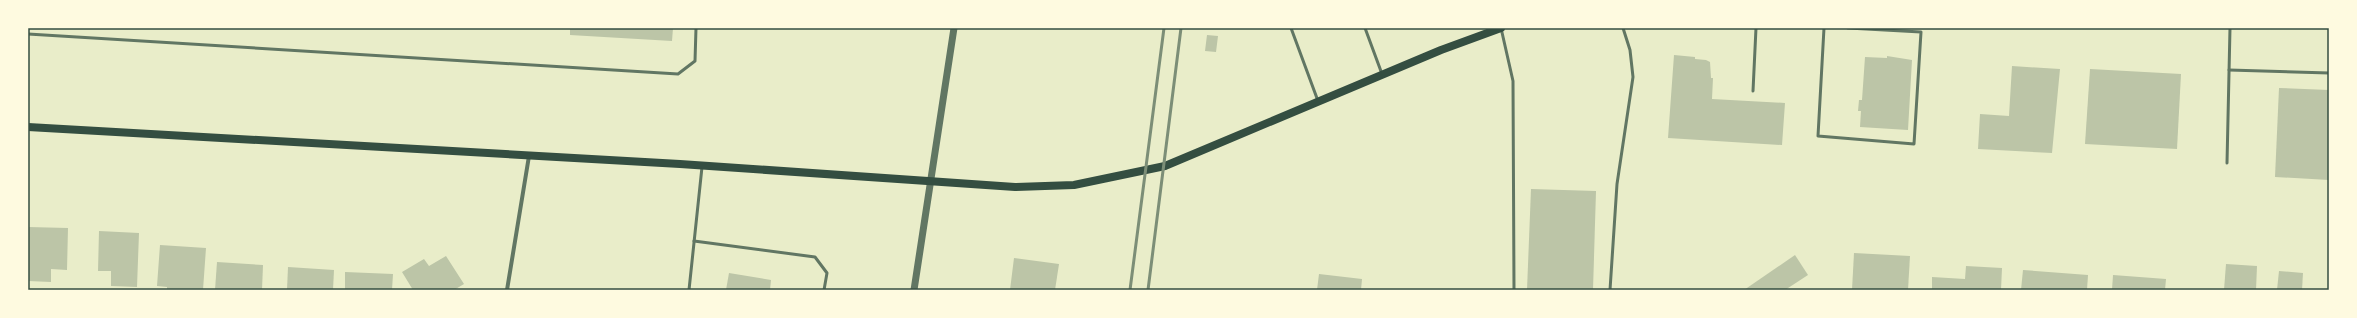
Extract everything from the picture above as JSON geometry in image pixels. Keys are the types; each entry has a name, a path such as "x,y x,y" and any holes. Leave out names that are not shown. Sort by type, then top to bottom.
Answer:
{"main road":[{"path":"28,127 702,165 930,182 1015,186 1074,185 1165,166 1441,50 1501,28"}],"street":[{"path":"914,290 954,28"},
{"path":"507,290 529,156"}],"lane":[{"path":"28,34 678,74 695,61 696,28"},
{"path":"1291,28 1318,102"},
{"path":"1365,28 1383,75"},
{"path":"1501,28 1514,81 1514,290"},
{"path":"1610,290 1617,184 1633,76 1630,50 1624,28"},
{"path":"1753,91 1756,28"},
{"path":"1824,28 1818,136 1914,144 1921,32 1909,30 1848,28"},
{"path":"2227,163 2230,28"},
{"path":"2229,70 2329,73"},
{"path":"689,290 702,165"},
{"path":"694,240 815,257 827,273 824,290"}],"building":[{"path":"570,28 673,28 672,41 570,35"},
{"path":"1207,35 1218,36 1216,52 1205,51"},
{"path":"1674,55 1695,57 1695,59 1710,62 1711,78 1713,78 1712,99 1785,103 1782,145 1668,138"},
{"path":"1887,56 1912,60 1908,130 1860,127 1861,111 1858,111 1859,100 1862,100 1865,57 1887,58"},
{"path":"2012,66 2060,69 2052,153 1978,149 1980,114 2009,116"},
{"path":"2090,69 2181,74 2177,149 2085,144"},
{"path":"2279,88 2329,90 2329,180 2275,177"},
{"path":"1531,189 1596,191 1593,290 1527,290"},
{"path":"28,227 68,228 67,270 51,269 51,282 28,281"},
{"path":"99,231 139,233 137,287 111,286 111,271 98,271"},
{"path":"160,245 206,248 203,290 167,290 167,287 157,286"},
{"path":"1854,253 1910,256 1908,290 1852,290"},
{"path":"1795,255 1808,275 1785,290 1744,290"},
{"path":"446,256 464,284 454,290 413,290 402,272 424,259 429,266"},
{"path":"1014,258 1059,264 1055,290 1010,290"},
{"path":"217,262 263,265 262,290 215,290"},
{"path":"2226,264 2257,266 2256,290 2224,290"},
{"path":"1966,266 2002,268 2001,290 1932,290 1932,277 1965,279"},
{"path":"288,267 334,270 333,290 287,290"},
{"path":"2023,270 2088,275 2087,290 2021,290"},
{"path":"2279,271 2303,273 2302,290 2277,290"},
{"path":"345,272 393,274 392,290 345,290"},
{"path":"729,273 771,280 770,290 726,290"},
{"path":"1319,274 1362,279 1361,290 1317,290"},
{"path":"2113,275 2166,279 2165,290 2112,290"}],"railway":[{"path":"1130,290 1164,28"},
{"path":"1148,290 1181,28"}]}
